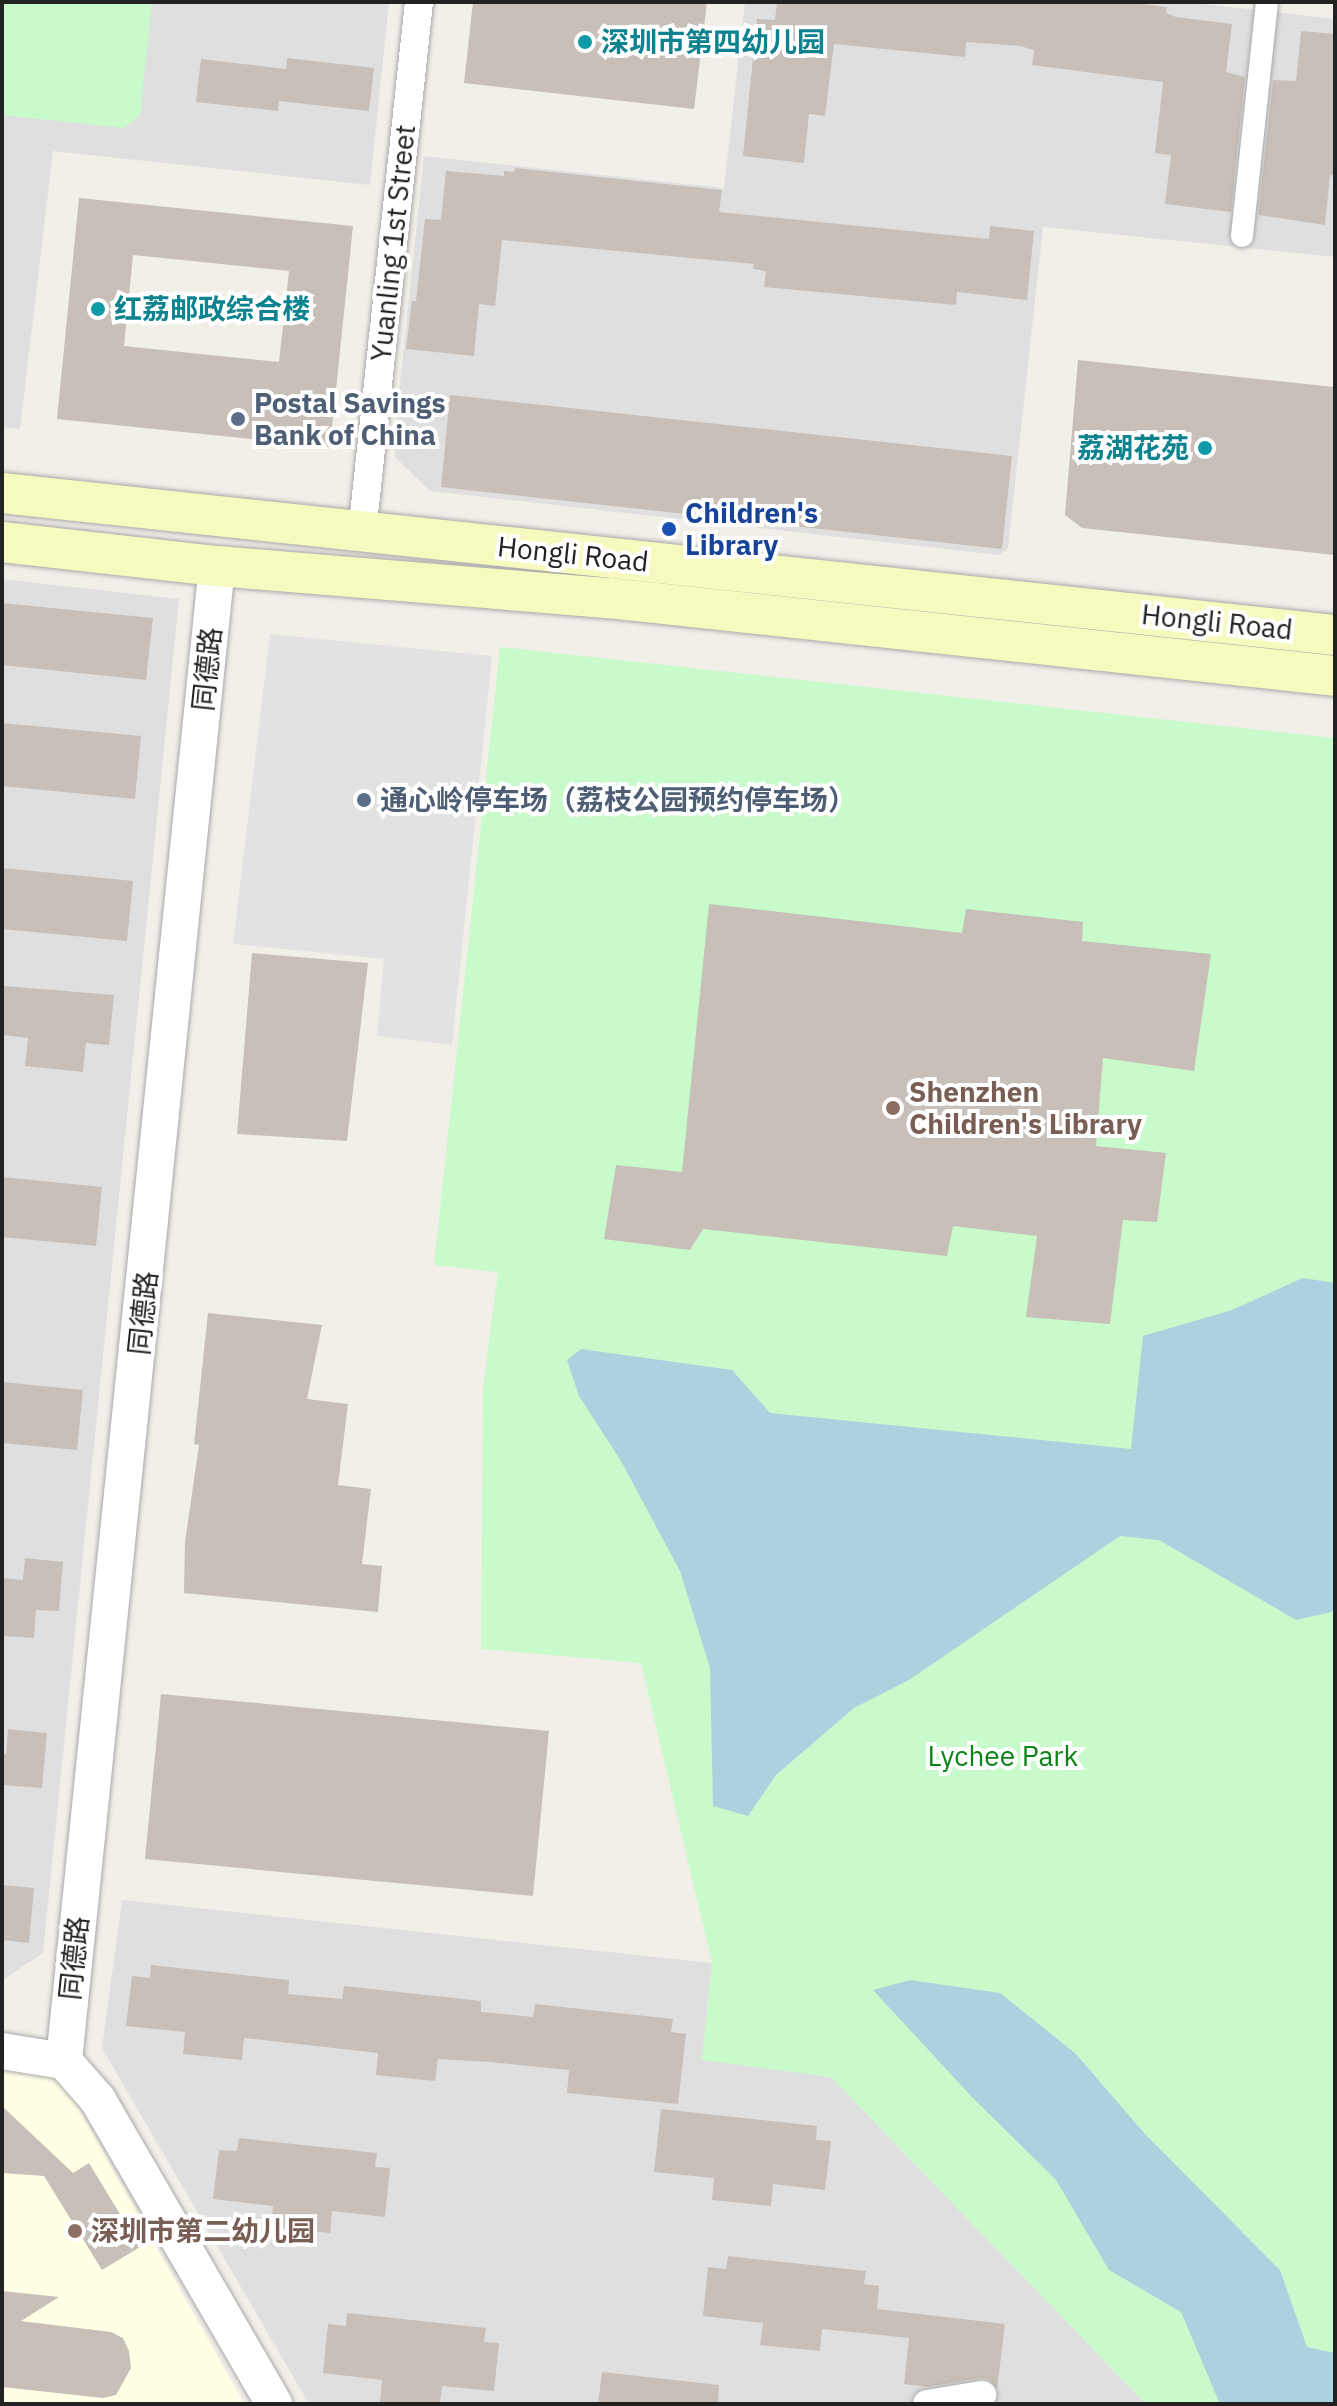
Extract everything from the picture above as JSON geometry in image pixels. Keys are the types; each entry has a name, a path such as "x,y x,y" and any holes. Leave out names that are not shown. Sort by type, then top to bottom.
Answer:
{"main road":[{"name":"Hongli Road","path":"2,493 1335,635"},
{"name":"Hongli Road","path":"2,542 217,566 609,598 1335,676"}],"street":[{"name":"Yuanling 1st Street","path":"362,533 419,2"},
{"path":"1242,236 1267,2"},
{"name":"同德路","path":"64,2061 165,1100 217,566"},
{"path":"2,2051 64,2061 98,2100 274,2404"},
{"path":"927,2404 982,2395"}],"shaded area":[{"path":"2,2 389,2 370,185 53,151 20,429 2,427"},
{"path":"745,2 1186,2 1335,19 1335,257 1043,227 1008,548 999,555 430,491 395,457 394,441 424,156 724,188"},
{"path":"2,579 179,599 43,1953 3,1980"},
{"name":"通心岭停车场（荔枝公园预约停车场）","path":"270,634 492,656 452,1045 377,1036 384,959 233,944"},
{"path":"122,1900 712,1963 702,2059 831,2077 1146,2404 309,2404 102,2048"},
{"name":"深圳市第二幼儿园","path":"2,2053 51,2058 244,2404 2,2404"}],"green space":[{"path":"2,2 152,2 140,116 124,128 2,115"},
{"name":"Lychee Park","path":"500,647 1335,738 1335,2404 1146,2404 831,2077 702,2060 712,1963 641,1663 481,1649 483,1389 498,1272 434,1265"}],"water":[{"path":"1303,1278 1335,1283 1335,1605 1332,1612 1296,1620 1159,1540 1120,1536 909,1680 854,1708 776,1775 748,1816 713,1806 710,1668 680,1571 621,1461 579,1396 567,1360 581,1349 732,1370 770,1413 1131,1449 1143,1336 1232,1310"},
{"path":"910,1980 1000,1993 1076,2054 1145,2134 1280,2270 1307,2347 1335,2353 1335,2404 1220,2404 1181,2312 1109,2270 1056,2180 971,2096 873,1990"}],"building":[{"name":"深圳市第四幼儿园","path":"473,2 707,2 694,109 464,83"},
{"path":"777,2 1126,2 1167,7 1166,13 1176,17 1232,24 1226,72 1245,77 1231,212 1165,204 1171,155 1155,153 1163,82 1032,65 1034,50 1020,46 966,42 965,57 834,44 825,116 809,114 804,163 743,156 757,19 775,20"},
{"path":"1301,31 1335,34 1335,176 1330,175 1325,225 1258,215 1273,80 1296,81"},
{"path":"287,58 374,68 369,111 279,101 278,111 196,102 201,59 286,69"},
{"path":"515,168 722,190 719,212 989,239 990,226 1034,231 1027,300 957,292 956,305 764,287 766,271 753,269 754,264 502,240 495,306 479,304 474,356 406,349 412,301 416,301 425,219 441,220 446,171 504,176 504,171 514,172"},
{"name":"红荔邮政综合楼","path":"79,198 353,226 330,447 57,419","holes":["133,255 289,271 279,362 124,346"]},
{"name":"荔湖花苑","path":"1078,360 1335,387 1335,555 1082,528 1065,515"},
{"path":"450,395 1012,456 1002,549 441,487"},
{"path":"2,603 153,618 146,680 2,665"},
{"path":"2,723 141,736 135,799 2,786"},
{"path":"2,868 133,881 127,941 2,929"},
{"name":"Shenzhen Children's Library","path":"709,904 962,933 966,909 1083,922 1082,941 1211,954 1194,1071 1103,1058 1096,1146 1166,1153 1157,1222 1123,1220 1110,1324 1026,1317 1037,1236 953,1226 947,1256 703,1229 690,1250 604,1239 616,1165 682,1172"},
{"path":"252,953 368,963 347,1141 237,1134"},
{"path":"4,986 114,995 109,1045 86,1043 83,1072 25,1066 28,1038 2,1035"},
{"path":"2,1177 102,1187 96,1246 2,1237"},
{"path":"208,1313 322,1325 307,1399 348,1404 338,1485 371,1489 362,1564 382,1566 378,1612 184,1593 185,1542 199,1445 194,1444"},
{"path":"2,1382 83,1390 77,1450 2,1443"},
{"path":"25,1558 63,1562 59,1611 36,1610 34,1638 2,1636 2,1578 23,1580"},
{"path":"161,1694 549,1731 533,1896 145,1859"},
{"path":"8,1729 47,1733 42,1788 2,1785 2,1754 6,1754"},
{"path":"2,1885 34,1888 29,1943 2,1940"},
{"path":"151,1965 289,1980 288,1994 342,1999 344,1986 481,2001 481,2012 533,2017 535,2004 673,2019 671,2032 686,2034 678,2104 567,2093 569,2070 490,2062 438,2059 435,2081 376,2075 378,2053 244,2038 242,2060 183,2054 185,2032 126,2026 132,1976 150,1978"},
{"path":"2,2106 73,2173 89,2163 140,2247 102,2270 44,2176 2,2173"},
{"path":"661,2109 817,2126 816,2140 831,2141 825,2190 773,2184 771,2206 712,2200 714,2178 654,2172"},
{"path":"239,2138 377,2153 375,2167 390,2168 385,2217 332,2211 330,2233 271,2227 273,2206 213,2199 219,2150 237,2151"},
{"path":"728,2256 866,2271 864,2284 879,2286 877,2309 1005,2324 997,2389 989,2379 980,2378 927,2387 904,2384 909,2338 822,2329 820,2351 760,2345 763,2323 703,2316 708,2267 726,2269"},
{"path":"2,2291 59,2297 21,2321 111,2332 123,2338 129,2351 131,2368 116,2395 103,2398 2,2387"},
{"path":"347,2313 486,2328 484,2342 499,2343 494,2391 442,2386 440,2404 380,2402 382,2380 323,2373 328,2324 346,2326"},
{"path":"602,2372 719,2385 718,2404 598,2404"}],"place":[{"name":"深圳市第四幼儿园","path":"585,42"},
{"name":"红荔邮政综合楼","path":"98,309"},
{"name":"Postal Savings Bank of China","path":"238,419"},
{"name":"荔湖花苑","path":"1205,448"},
{"name":"Children's Library","path":"669,529"},
{"name":"通心岭停车场（荔枝公园预约停车场）","path":"364,800"},
{"name":"Shenzhen Children's Library","path":"893,1108"},
{"name":"深圳市第二幼儿园","path":"75,2231"}]}
